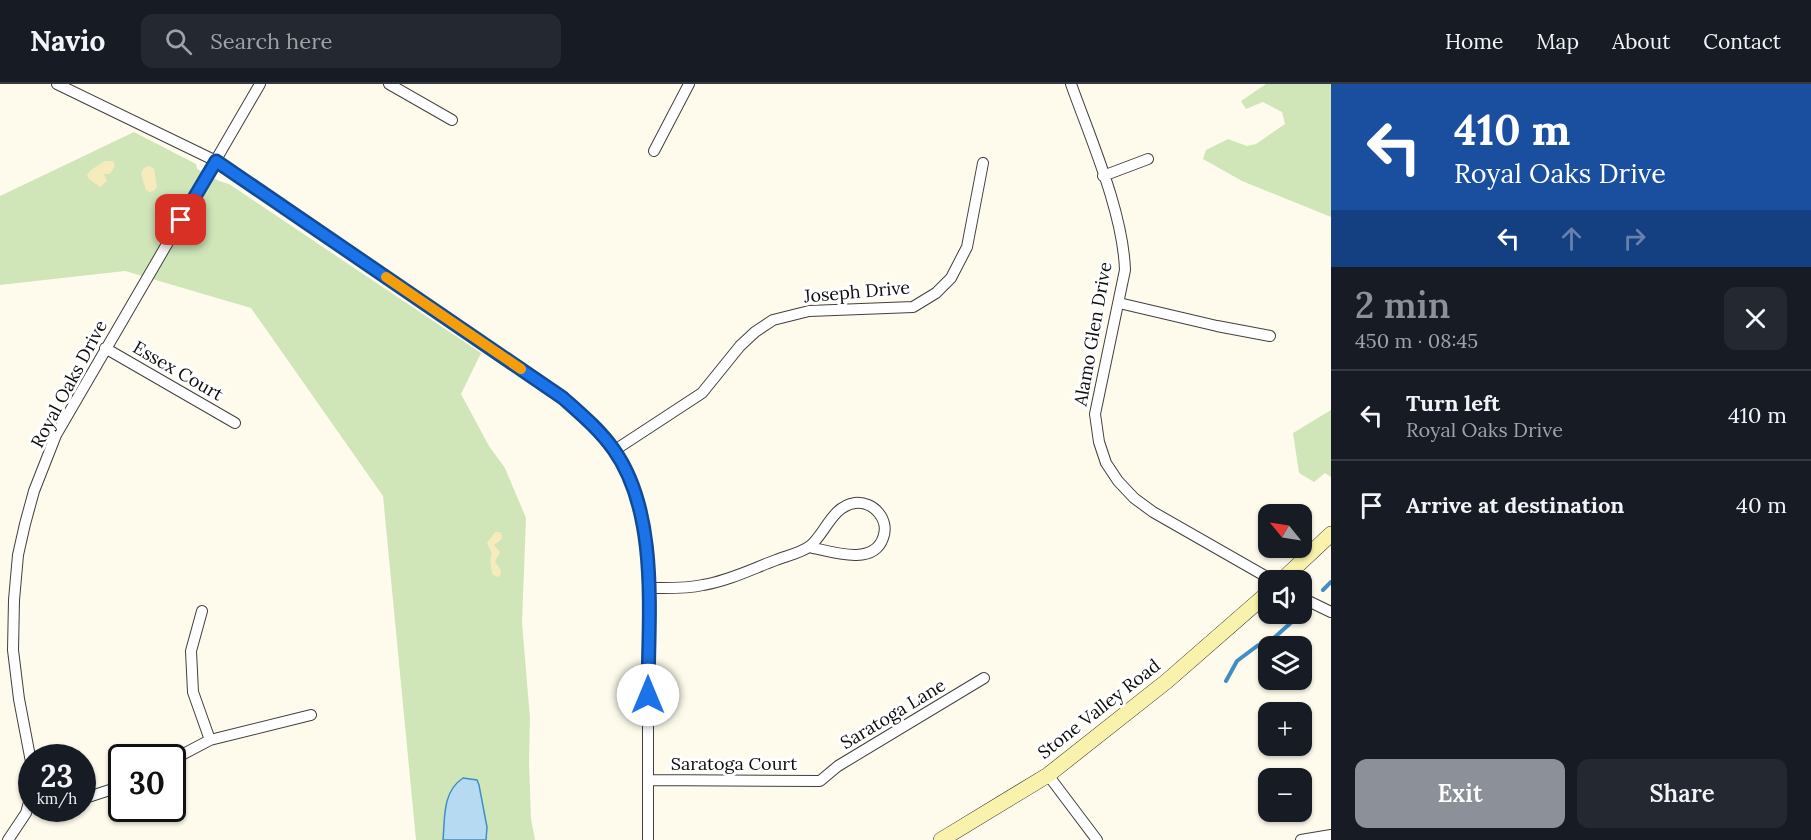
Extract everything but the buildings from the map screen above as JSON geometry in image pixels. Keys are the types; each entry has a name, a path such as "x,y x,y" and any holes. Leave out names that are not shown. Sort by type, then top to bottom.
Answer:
{"street":[{"path":"57,84 216,161 563,398 615,450 639,504 645,531 648,588 648,840"},
{"name":"Royal Oaks Drive","path":"28,744 13,650 14,600 18,555 34,490 56,435 260,84"},
{"path":"389,84 452,120"},
{"path":"654,151 689,84"},
{"name":"Alamo Glen Drive","path":"1071,84 1103,176 1124,247 1125,270 1095,414 1099,442 1106,463 1118,481 1143,505 1258,572"},
{"path":"1103,176 1148,159"},
{"name":"Joseph Drive","path":"615,450 702,393 740,346 773,320 809,311 913,307 936,293 951,278 967,247 983,163"},
{"path":"1119,303 1270,336"},
{"name":"Essex Court","path":"105,348 235,423"},
{"path":"648,588 702,586 809,547 832,518 847,505 860,503 870,506 878,511 884,522 885,535 882,542 879,547 867,554 847,554 809,547"},
{"path":"1293,570 1331,534"},
{"name":"Stone Valley Road","path":"941,840 1048,775 1167,681 1258,602"},
{"path":"1312,603 1331,612"},
{"path":"202,611 191,651 193,692 210,740"},
{"name":"Saratoga Lane","path":"820,781 838,766 984,678"},
{"path":"186,753 210,740 310,715"},
{"path":"1048,775 1097,840"},
{"name":"Saratoga Court","path":"648,780 820,781"},
{"path":"8,840 20,822"},
{"path":"1301,840 1331,836"}],"green space":[{"path":"1266,84 1331,84 1331,217 1242,181 1203,159 1206,150 1228,139 1247,146 1256,144 1285,124 1282,112 1263,102 1246,109 1241,101"},
{"path":"134,132 196,164 197,169 229,184 481,353 461,394 489,446 505,468 526,518 522,623 530,718 531,819 535,840 416,840 383,496 251,308 125,271 0,285 0,196"},
{"path":"1331,410 1331,477 1325,473 1314,482 1299,473 1293,433"}],"sand":[{"path":"105,161 113,161 115,166 110,174 104,174 107,181 100,187 87,175"},
{"path":"149,166 154,169 157,187 154,191 149,192 146,190 141,174 144,168"},
{"path":"495,532 500,532 502,536 501,540 494,545 500,552 495,562 501,570 498,577 492,574 490,559 492,554 487,543"}],"water":[{"path":"463,778 477,780 479,785 487,827 486,840 443,840 448,798 451,790"}],"waterway":[{"path":"1323,590 1331,582"},
{"path":"1226,681 1237,661 1257,646 1275,637 1290,624"}],"slow traffic":[{"path":"386,277 521,369"}],"route":[{"path":"181,220 216,161 563,398 590,423 615,450 639,504 645,531 648,588 648,695"}]}
